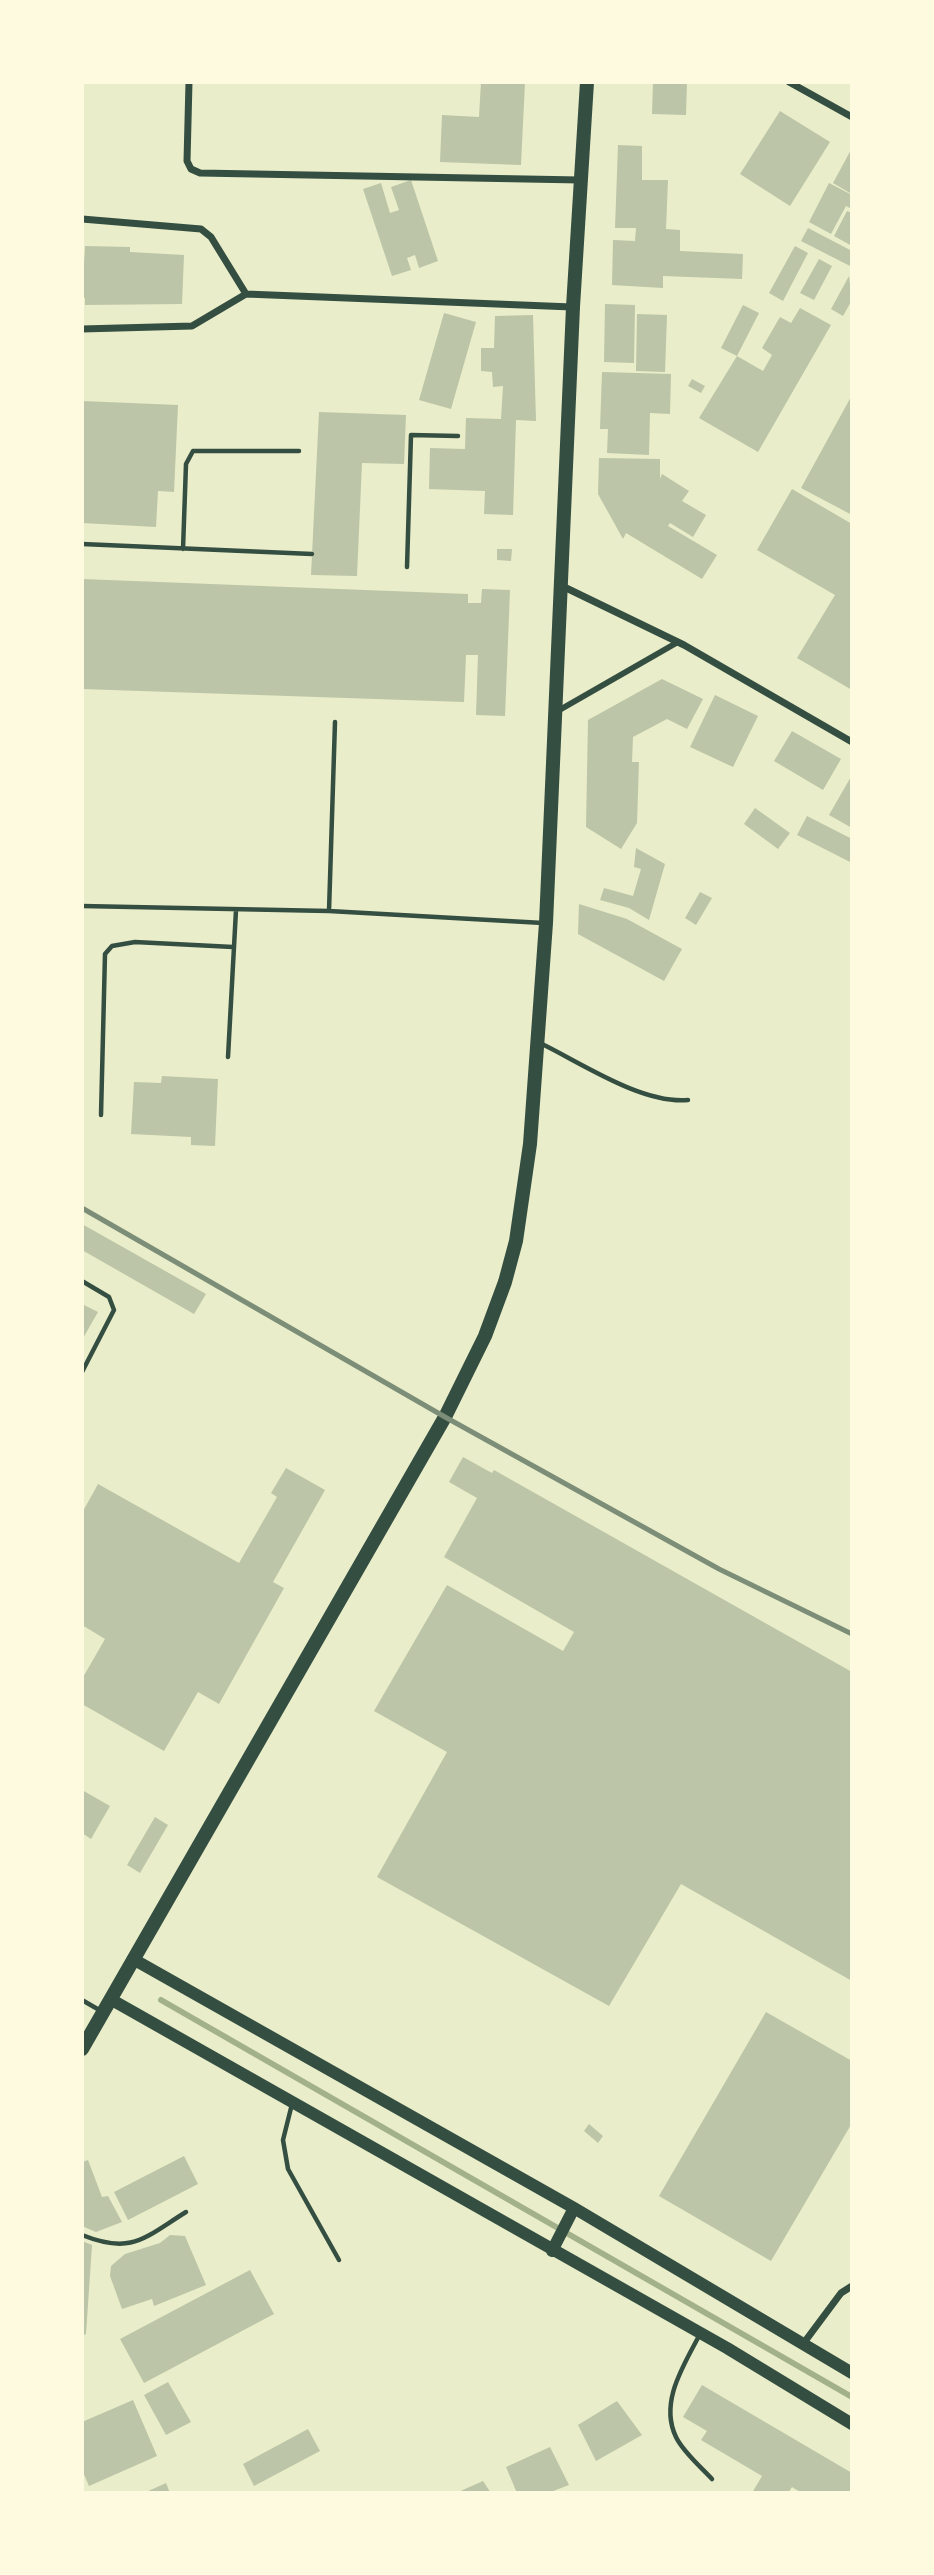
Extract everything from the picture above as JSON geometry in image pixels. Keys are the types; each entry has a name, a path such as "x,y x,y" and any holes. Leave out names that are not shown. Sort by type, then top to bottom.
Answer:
{"main road":[{"path":"82,2049 444,1417 485,1336 516,1241 530,1144 546,923 559,585 587,82"}],"street":[{"path":"189,82 187,160 191,169 200,173 580,180"},
{"path":"789,82 852,117"},
{"path":"82,219 201,229 211,237 246,294"},
{"path":"82,329 192,326 246,294 573,307"},
{"path":"559,585 678,642 852,742"},
{"path":"554,713 678,642"},
{"path":"133,1959 852,2373"},
{"path":"108,2006 292,2102 555,2246 852,2424"},
{"path":"555,2246 572,2213"},
{"path":"803,2344 841,2293 852,2286"}],"lane":[{"path":"407,567 411,435 458,436"},
{"path":"183,549 186,464 193,451 206,448 299,451"},
{"path":"82,544 312,554"},
{"path":"329,911 335,722"},
{"path":"82,906 329,911 546,923"},
{"path":"228,1057 236,909"},
{"path":"101,1115 105,954 112,946 135,942 233,947"},
{"path":"538,1042 648,1096 672,1102 688,1100"},
{"path":"82,1281 109,1297 114,1310 82,1373"},
{"path":"82,2000 108,2006"},
{"path":"292,2102 284,2140 288,2169 339,2260"},
{"path":"82,2235 107,2245 129,2244 186,2212"},
{"path":"700,2333 675,2384 670,2410 676,2438 712,2479"}],"building":[{"path":"481,82 525,82 521,165 440,162 442,115 479,117"},
{"path":"653,82 687,82 686,115 652,114"},
{"path":"780,111 830,142 790,206 740,174"},
{"path":"618,145 642,146 642,180 668,180 666,229 680,230 680,251 743,254 742,279 663,276 663,288 612,285 613,240 635,241 636,228 615,228"},
{"path":"852,148 852,189 850,193 833,183"},
{"path":"411,180 438,261 419,268 415,255 407,258 411,270 392,276 363,189 381,183 390,213 399,210 391,187"},
{"path":"829,183 852,195 852,209 846,206 831,234 809,222"},
{"path":"847,211 852,213 852,246 834,236"},
{"path":"808,228 852,251 852,267 801,241"},
{"path":"85,246 130,247 130,252 184,255 182,304 85,305 85,298 82,298"},
{"path":"795,246 808,253 783,301 769,293"},
{"path":"819,259 832,266 814,300 800,293"},
{"path":"849,276 852,300 843,316 831,309"},
{"path":"605,304 635,305 634,363 604,362"},
{"path":"743,305 759,313 737,356 721,348"},
{"path":"800,308 831,325 758,452 699,418 737,356 763,371 772,355 762,348 780,317 791,323"},
{"path":"444,313 476,322 451,409 419,400"},
{"path":"637,314 667,315 665,372 636,371"},
{"path":"533,315 536,421 516,420 513,515 484,514 485,491 429,489 430,448 465,449 466,418 501,419 503,386 493,387 492,372 481,371 481,348 494,348 495,316"},
{"path":"602,372 671,374 670,414 650,413 649,455 607,453 608,429 600,429"},
{"path":"692,379 705,386 701,393 688,386"},
{"path":"852,395 852,515 801,488"},
{"path":"82,401 178,405 174,492 158,491 156,527 82,523"},
{"path":"319,412 406,415 404,464 362,463 357,576 311,575"},
{"path":"599,458 660,459 660,479 662,474 689,491 682,501 706,515 693,537 670,523 668,526 717,555 702,579 626,533 623,539 598,494"},
{"path":"792,489 852,524 852,690 797,658 835,595 757,550"},
{"path":"497,549 512,549 511,561 497,560"},
{"path":"82,579 468,594 468,603 481,603 482,589 510,590 505,716 476,715 478,655 466,655 464,702 82,689"},
{"path":"662,679 703,699 687,729 667,719 633,737 632,762 639,762 637,823 621,849 586,827 588,720"},
{"path":"715,695 758,716 733,767 690,747"},
{"path":"792,731 841,759 823,790 774,761"},
{"path":"852,775 852,828 829,815"},
{"path":"755,808 790,833 778,849 744,824"},
{"path":"807,816 852,839 852,863 797,835"},
{"path":"636,848 665,864 649,920 629,908 600,900 604,888 633,896 641,869 634,867"},
{"path":"700,892 712,898 696,925 685,918"},
{"path":"579,904 627,919 682,949 664,981 578,934"},
{"path":"162,1076 218,1079 215,1146 191,1145 191,1137 131,1134 134,1082 161,1083"},
{"path":"82,1224 206,1294 194,1314 82,1250"},
{"path":"82,1304 98,1312 82,1340"},
{"path":"463,1457 492,1473 494,1470 852,1672 852,1981 681,1884 609,2006 377,1877 447,1752 374,1711 447,1585 563,1651 574,1632 444,1557 477,1498 449,1482"},
{"path":"286,1468 325,1490 273,1582 284,1588 219,1704 198,1692 164,1751 82,1704 82,1679 105,1639 82,1625 82,1513 98,1484 239,1563 277,1497 271,1493"},
{"path":"82,1790 110,1806 91,1839 82,1833"},
{"path":"155,1817 168,1825 140,1873 127,1865"},
{"path":"766,2012 852,2061 852,2123 771,2261 659,2196"},
{"path":"589,2124 603,2136 598,2143 584,2131"},
{"path":"184,2156 198,2184 128,2220 114,2192"},
{"path":"88,2160 102,2197 108,2196 122,2222 96,2232 82,2226 82,2162"},
{"path":"170,2235 185,2236 206,2285 154,2306 152,2299 122,2309 110,2276 111,2266 125,2254 160,2243"},
{"path":"82,2241 92,2245 86,2334 82,2336"},
{"path":"250,2270 274,2314 144,2383 120,2339"},
{"path":"168,2382 191,2422 166,2435 144,2395"},
{"path":"702,2385 852,2473 852,2493 802,2493 792,2487 788,2493 752,2493 762,2476 701,2440 707,2431 683,2417"},
{"path":"133,2400 157,2456 89,2486 82,2470 82,2422"},
{"path":"617,2401 642,2435 596,2461 578,2425"},
{"path":"308,2429 320,2451 254,2486 243,2464"},
{"path":"550,2447 569,2485 548,2493 517,2493 506,2467"},
{"path":"483,2481 491,2493 456,2493"},
{"path":"166,2483 170,2493 144,2493"}],"waterway":[{"path":"161,2000 852,2397"}],"railway":[{"path":"82,1208 445,1417 719,1569 852,1634"}]}
